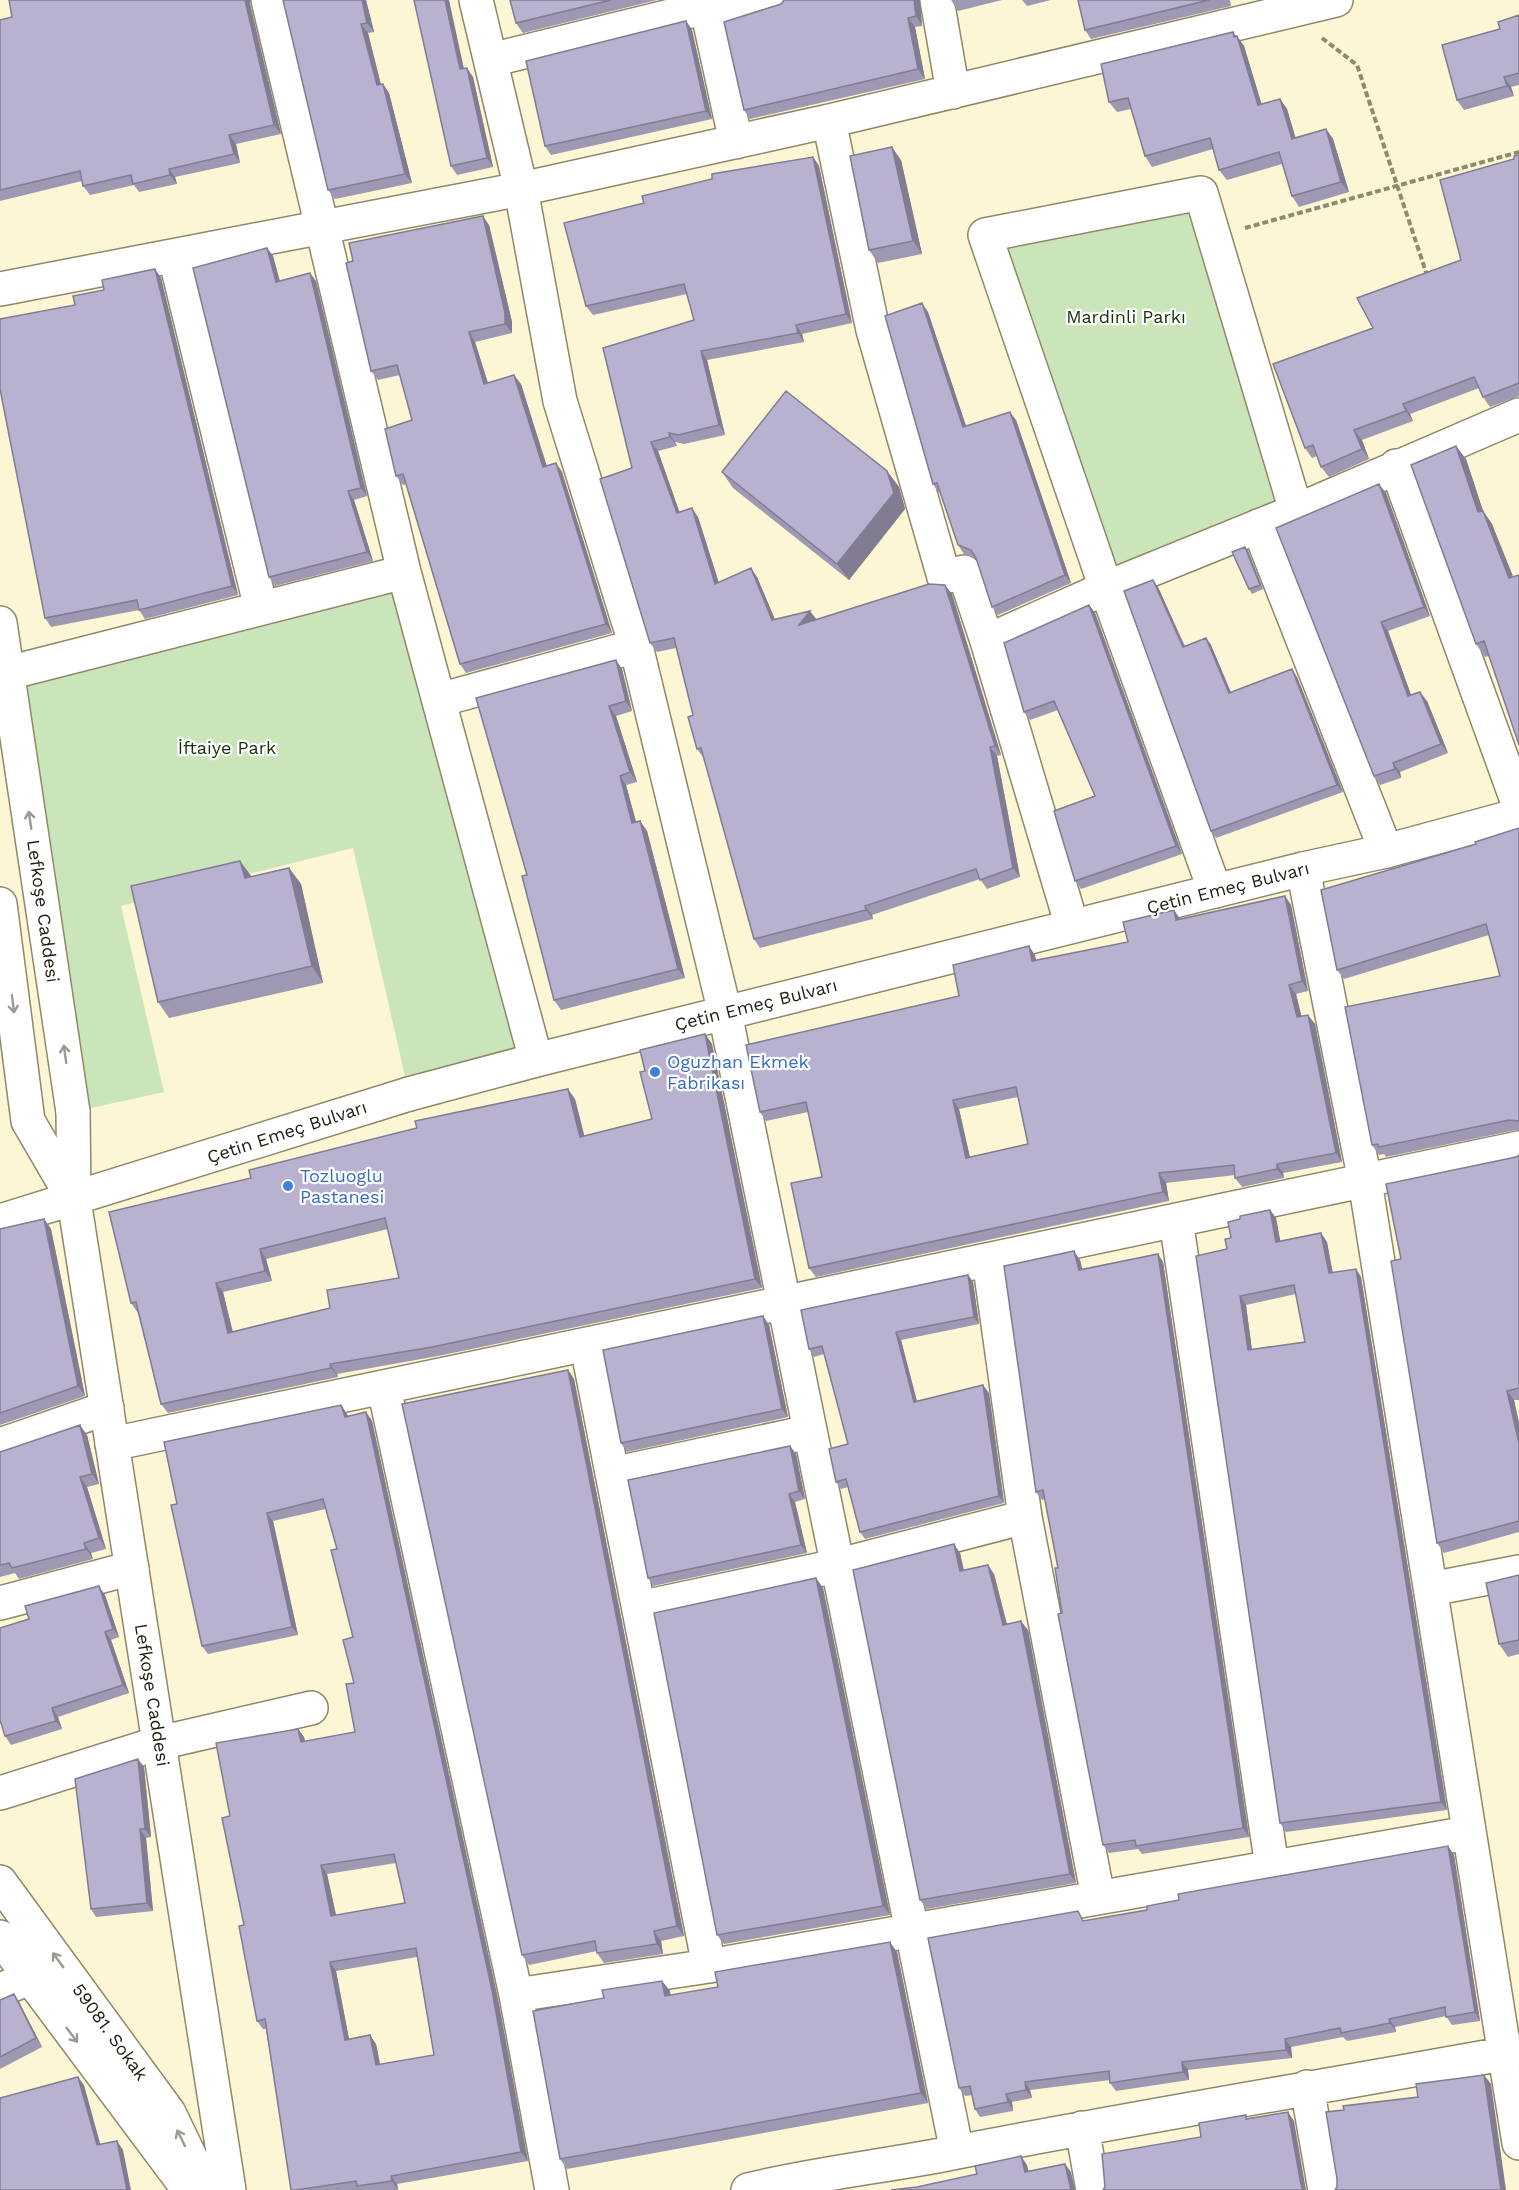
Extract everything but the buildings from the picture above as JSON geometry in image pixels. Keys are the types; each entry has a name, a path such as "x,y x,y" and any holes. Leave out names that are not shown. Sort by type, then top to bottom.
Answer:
{"street":[{"path":"268,0 324,227 404,572 536,1060"},
{"path":"476,0 521,189 560,401 636,645 725,1013 782,1304 957,2152"},
{"path":"491,60 707,9 775,0"},
{"path":"937,0 953,92"},
{"path":"0,290 521,189 953,92 1319,2"},
{"path":"707,9 736,142"},
{"path":"829,121 873,330 944,577 964,572 987,641 1072,926"},
{"path":"1215,891 1106,588 985,235 1201,193 1296,511"},
{"path":"175,257 261,608"},
{"path":"987,641 1106,588 1296,511 1519,415"},
{"path":"1396,466 1519,806"},
{"path":"1258,526 1386,851"},
{"path":"8,673 404,572"},
{"name":"Lefkoşe Caddesi","path":"0,623 73,1112 74,1200 229,2190"},
{"path":"439,700 636,645"},
{"name":"Çetin Emeç Bulvarı","path":"0,1221 74,1200 409,1094 536,1060 1303,869 1386,851 1519,815"},
{"path":"1303,869 1365,1181 1468,1833 1512,2052 1519,2143"},
{"name":"Lefkoşe Caddesi","path":"0,904 28,1121 74,1200"},
{"path":"112,1444 587,1346 1519,1148"},
{"path":"1176,1220 1272,1867"},
{"path":"989,1260 1025,1517 1098,1898"},
{"path":"587,1346 709,1966"},
{"path":"384,1388 516,1995 552,2190"},
{"path":"0,1445 107,1408"},
{"path":"612,1474 809,1432"},
{"path":"639,1608 836,1566 1025,1517"},
{"path":"0,1603 132,1568"},
{"path":"1431,1589 1519,1572"},
{"path":"0,1793 159,1743 311,1708"},
{"path":"516,1995 709,1966 1468,1833"},
{"name":"59081. Sokak","path":"0,1882 169,2113 206,2190"},
{"name":"59081. Sokak","path":"0,1937 15,1984 189,2190"},
{"path":"748,2190 793,2185 1082,2128 1512,2052"},
{"path":"1307,2087 1325,2190"},
{"path":"1082,2128 1093,2190"}],"path":[{"path":"1319,2 1323,41 1357,65 1431,286"},
{"path":"1213,236 1519,152"}],"green space":[{"name":"Mardinli Parkı","path":"1201,193 1296,511 1106,588 985,235"},
{"name":"İftaiye Park","path":"404,572 536,1060 409,1094 353,848 121,906 164,1092 73,1112 8,673"}],"place":[{"name":"Oguzhan Ekmek Fabrikası","path":"655,1072"},
{"name":"Tozluoglu Pastanesi","path":"288,1186"}]}
